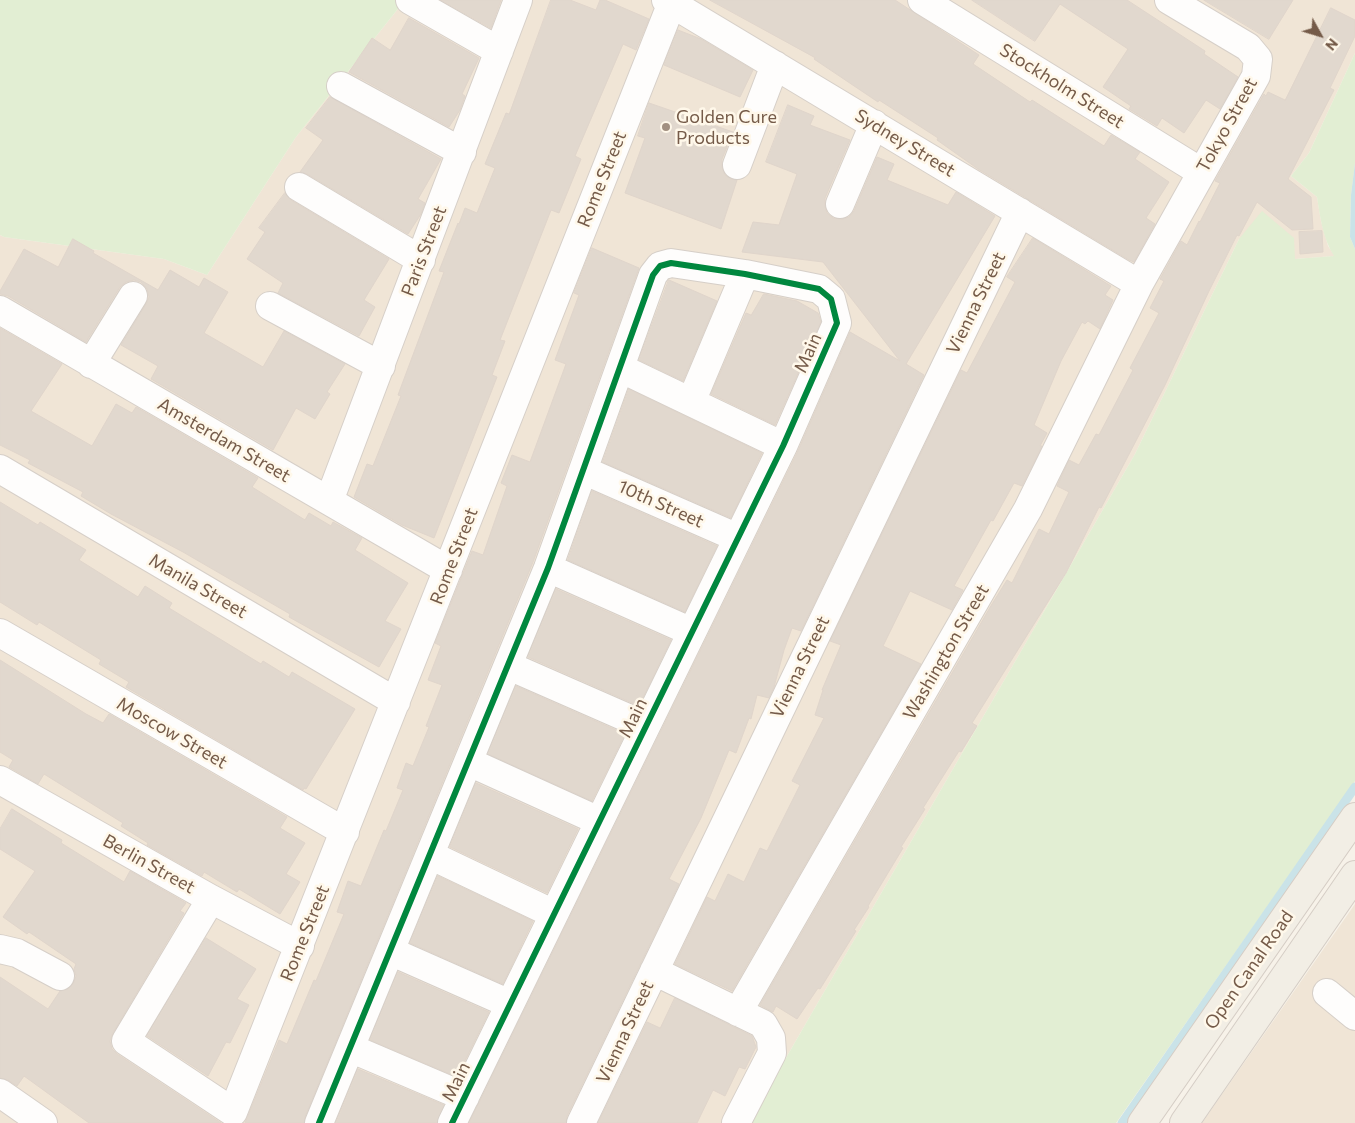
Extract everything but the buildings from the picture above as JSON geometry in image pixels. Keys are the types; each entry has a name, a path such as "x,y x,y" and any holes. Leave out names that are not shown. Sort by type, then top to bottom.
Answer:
{"main road":[{"name":"Open Canal Road","path":"1142,1123 1355,817"},
{"name":"Open Canal Road","path":"1184,1123 1355,874"}],"street":[{"path":"410,0 500,51"},
{"name":"Paris Street","path":"329,501 518,0"},
{"name":"Stockholm Street","path":"922,0 1201,172"},
{"name":"Tokyo Street","path":"1139,284 1256,76 1258,59 1248,47 1169,0"},
{"name":"Sydney Street","path":"670,1 1139,284"},
{"name":"Rome Street","path":"211,899 126,1041 234,1112 670,1"},
{"path":"737,165 775,65"},
{"path":"341,86 462,152"},
{"path":"840,204 874,124"},
{"path":"299,187 421,260"},
{"name":"Vienna Street","path":"581,1123 1020,212"},
{"path":"319,1123 548,568 653,275 660,266 671,263 745,274 691,402"},
{"name":"Main","path":"452,1123 783,446 837,323 831,299 819,289 745,274"},
{"name":"Washington Street","path":"738,1012 1028,509 1139,284"},
{"path":"91,364 133,296"},
{"path":"270,306 381,366"},
{"name":"Amsterdam Street","path":"0,310 448,570"},
{"path":"620,368 783,446"},
{"name":"Manila Street","path":"0,469 396,702"},
{"name":"10th Street","path":"583,470 738,538"},
{"path":"548,568 692,632"},
{"name":"Moscow Street","path":"0,633 345,832"},
{"path":"508,666 646,726"},
{"path":"469,762 599,821"},
{"name":"Berlin Street","path":"0,780 211,899 300,946"},
{"path":"430,855 554,914"},
{"path":"0,949 17,953 60,976"},
{"path":"390,951 510,1004"},
{"path":"654,971 762,1024 771,1038 772,1053 736,1123"},
{"path":"1327,993 1354,1013"},
{"path":"350,1048 465,1097"},
{"path":"0,1093 43,1123"}],"shaded area":[{"path":"405,0 1355,0 1355,53 1309,153 1291,176 1317,197 1328,246 1335,256 1295,259 1239,239 1135,454 772,1082 751,1123 0,1123 0,235 164,259 207,275 296,137"},
{"path":"1355,904 1355,1123 1202,1123"}],"green space":[{"path":"0,0 405,0 296,137 207,275 164,259 0,235"},
{"path":"1355,53 1355,163 1351,195 1350,237 1355,249 1355,781 1116,1123 751,1123 772,1082 1135,454 1239,239 1262,211 1294,238 1295,259 1334,256 1325,235 1317,197 1291,176 1309,153"}],"water":[{"path":"1355,163 1355,249 1350,237 1351,195"}],"waterway":[{"path":"1122,1123 1355,787"}],"cycle path":[{"path":"319,1123 548,568 653,275 660,266 671,263 745,274 819,289 831,299 837,323 783,446 452,1123"}],"place":[{"name":"Golden Cure Products","path":"666,127"}]}
